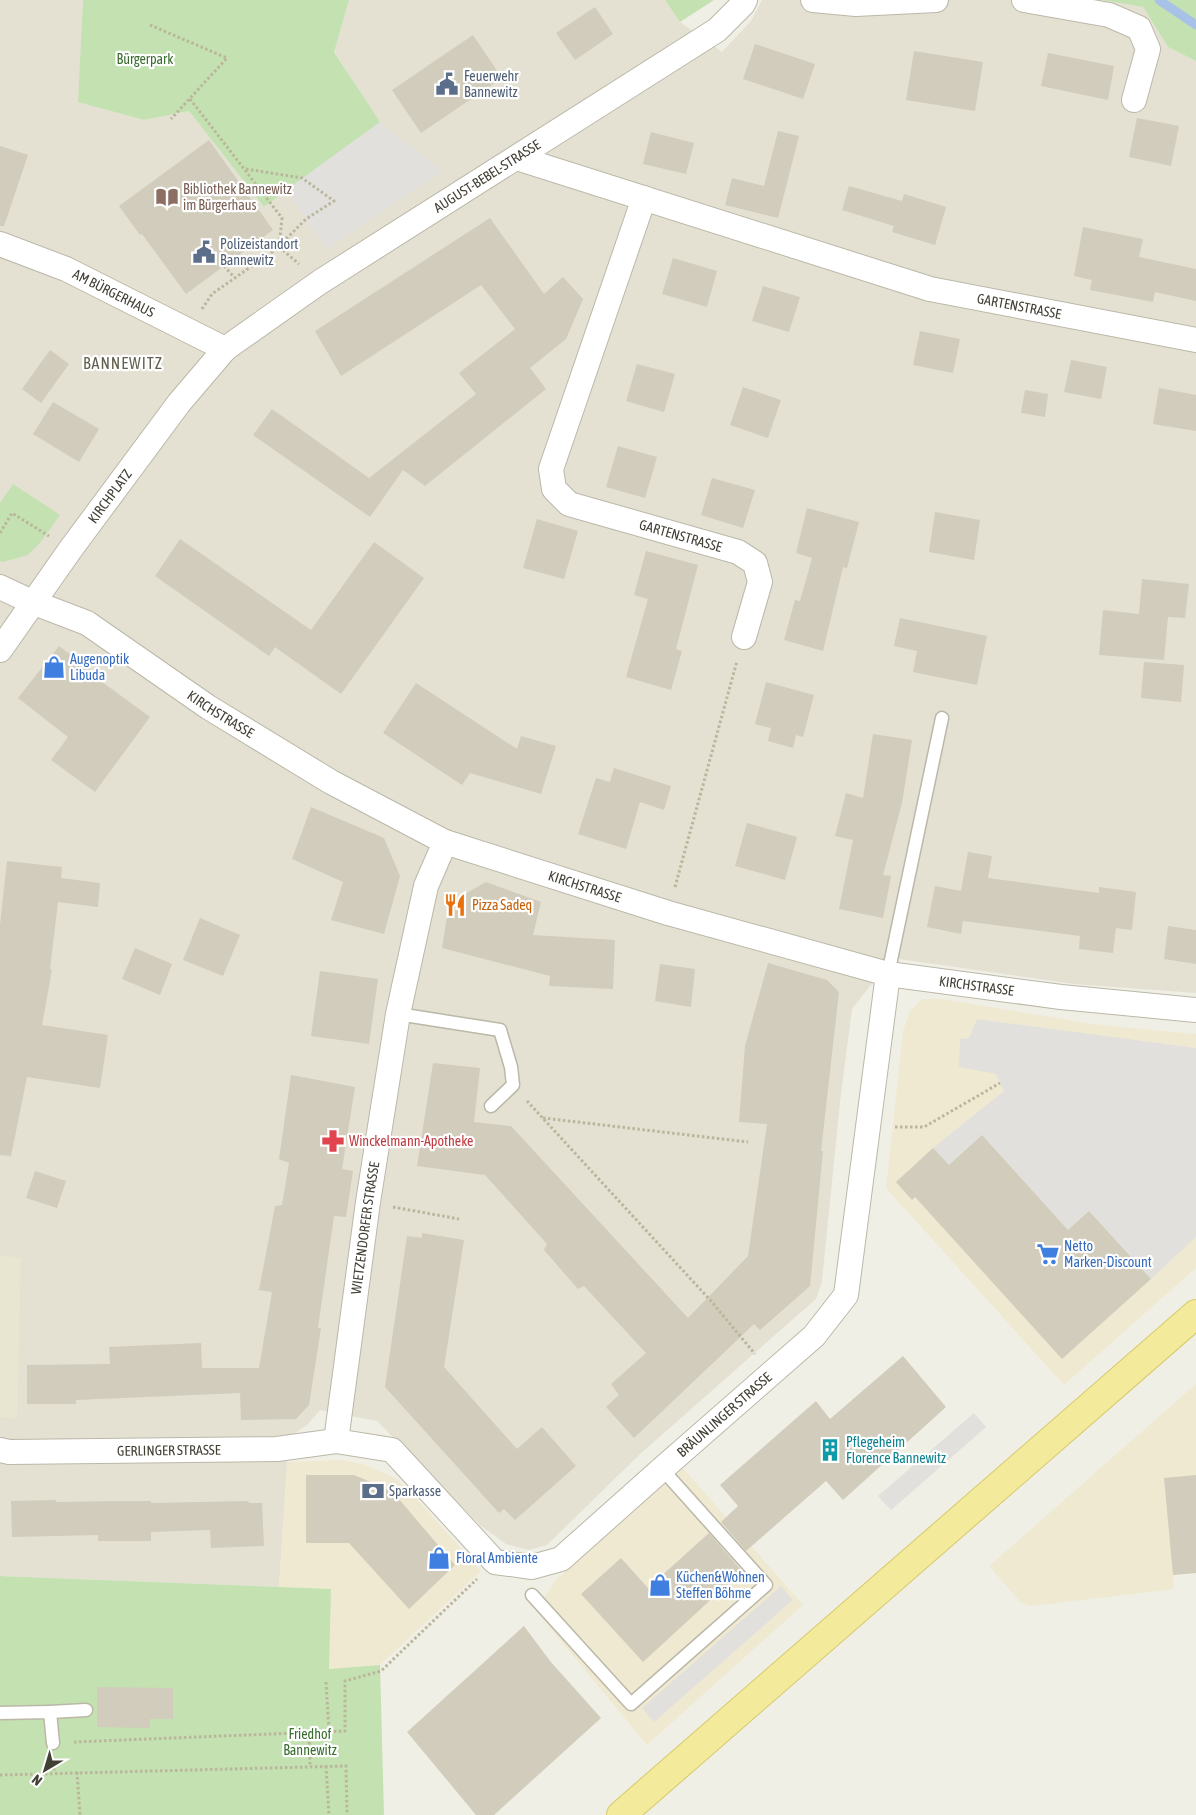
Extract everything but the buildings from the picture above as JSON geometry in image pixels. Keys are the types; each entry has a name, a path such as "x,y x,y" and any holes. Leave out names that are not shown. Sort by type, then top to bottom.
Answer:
{"main road":[{"path":"621,1815 1196,1314"}],"street":[{"name":"AUGUST-BEBEL-STRASSE","path":"225,348 320,282 716,30 744,4 745,0"},
{"path":"813,0 856,4 936,0"},
{"path":"1024,0 1109,15 1139,28 1148,49 1134,100"},
{"name":"GARTENSTRASSE","path":"517,158 930,289 1196,340"},
{"name":"GARTENSTRASSE","path":"644,198 551,469 554,489 569,504 738,552 755,563 760,582 744,637"},
{"name":"AM BÜRGERHAUS","path":"0,244 66,269 225,348"},
{"name":"KIRCHPLATZ","path":"0,650 32,602 178,403 225,348"},
{"name":"KIRCHSTRASSE","path":"0,587 86,623 208,707 331,782 444,842 668,913 888,974 1060,997 1196,1010"},
{"name":"WIETZENDORFER STRASSE","path":"336,1441 368,1202 398,1014 426,886 444,842"},
{"name":"BRÄUNLINGER STRASSE","path":"495,1562 532,1567 561,1559 814,1336 846,1295 888,974"},
{"path":"336,1441 392,1450 495,1562"},
{"name":"GERLINGER STRASSE","path":"0,1450 9,1452 277,1449 336,1441"}],"lane":[{"path":"888,974 942,718"},
{"path":"398,1014 500,1030 511,1067 513,1085 491,1106"},
{"path":"532,1595 631,1704 766,1585 662,1468"},
{"path":"0,1713 86,1710"},
{"path":"50,1712 52,1743"}],"path":[{"path":"150,25 227,58 171,118"},
{"path":"190,99 282,218 279,246"},
{"path":"188,330 212,294 279,246 306,219 334,201 302,178 244,168"},
{"path":"279,246 320,282"},
{"path":"224,266 234,277"},
{"path":"0,533 12,513 70,550"},
{"path":"668,913 744,637"},
{"path":"868,1128 924,1127 1000,1083"},
{"path":"513,1085 719,1309 772,1373"},
{"path":"542,1118 748,1142"},
{"path":"368,1202 459,1219"},
{"path":"52,1743 345,1730 345,1681 381,1671 495,1562"},
{"path":"326,1682 330,1731"},
{"path":"309,1732 310,1766"},
{"path":"326,1766 328,1815"},
{"path":"0,1775 346,1766 347,1815"},
{"path":"77,1772 80,1815"}],"shaded area":[{"path":"0,0 83,0 79,102 144,120 189,111 264,207 379,122 334,51 349,0 665,0 680,22 722,52 751,21 762,0 1101,0 1143,7 1168,47 1196,61 1196,993 1074,984 892,958 852,1009 840,1102 822,1281 816,1299 639,1455 547,1545 528,1550 506,1544 481,1526 377,1421 320,1410 307,1425 289,1437 279,1587 0,1576"},
{"path":"380,122 442,171 327,249 286,190"},
{"path":"922,999 942,999 1100,1025 1196,1034 1196,1268 1064,1385 886,1188 903,1031 910,1011"},
{"path":"977,1019 1196,1048 1196,1237 1151,1279 1089,1211 1068,1230 982,1135 949,1165 933,1148 1004,1091 996,1074 959,1067 960,1039 969,1038"},
{"path":"0,1255 21,1258 17,1419 0,1417"},
{"path":"1196,1384 1196,1573 1173,1575 1174,1589 1032,1606 1021,1603 989,1566"},
{"path":"974,1413 986,1427 891,1510 878,1496"},
{"path":"342,1460 363,1464 395,1478 414,1496 481,1571 380,1665 329,1669 331,1589 279,1587 287,1462"},
{"path":"683,1468 803,1605 647,1745 536,1611 554,1582"},
{"path":"781,1586 793,1600 654,1722 642,1708"}],"green space":[{"name":"Bürgerpark","path":"83,0 349,0 334,52 380,122 264,207 189,111 144,120 78,102"},
{"path":"665,0 714,0 680,22"},
{"path":"1101,0 1196,0 1196,61 1168,47 1143,7"},
{"path":"13,484 60,515 40,543 28,555 3,562 0,561 0,503"},
{"name":"Friedhof Bannewitz","path":"0,1576 331,1589 329,1669 380,1665 384,1815 0,1815"}],"waterway":[{"path":"1159,0 1196,25"}],"place":[{"name":"Feuerwehr Bannewitz","path":"447,84"},
{"name":"Bibliothek Bannewitz im Bürgerhaus","path":"167,197"},
{"name":"Polizeistandort Bannewitz","path":"204,252"},
{"name":"Augenoptik Libuda","path":"54,667"},
{"name":"Pizza Sadeq","path":"455,905"},
{"name":"Winckelmann-Apotheke","path":"333,1141"},
{"name":"Netto Marken-Discount","path":"1048,1254"},
{"name":"Pflegeheim Florence Bannewitz","path":"830,1450"},
{"name":"Sparkasse","path":"373,1491"},
{"name":"Floral Ambiente","path":"439,1558"},
{"name":"Küchen&Wohnen Steffen Böhme","path":"660,1585"}],"district":[{"name":"BANNEWITZ","path":"123,363"}]}
